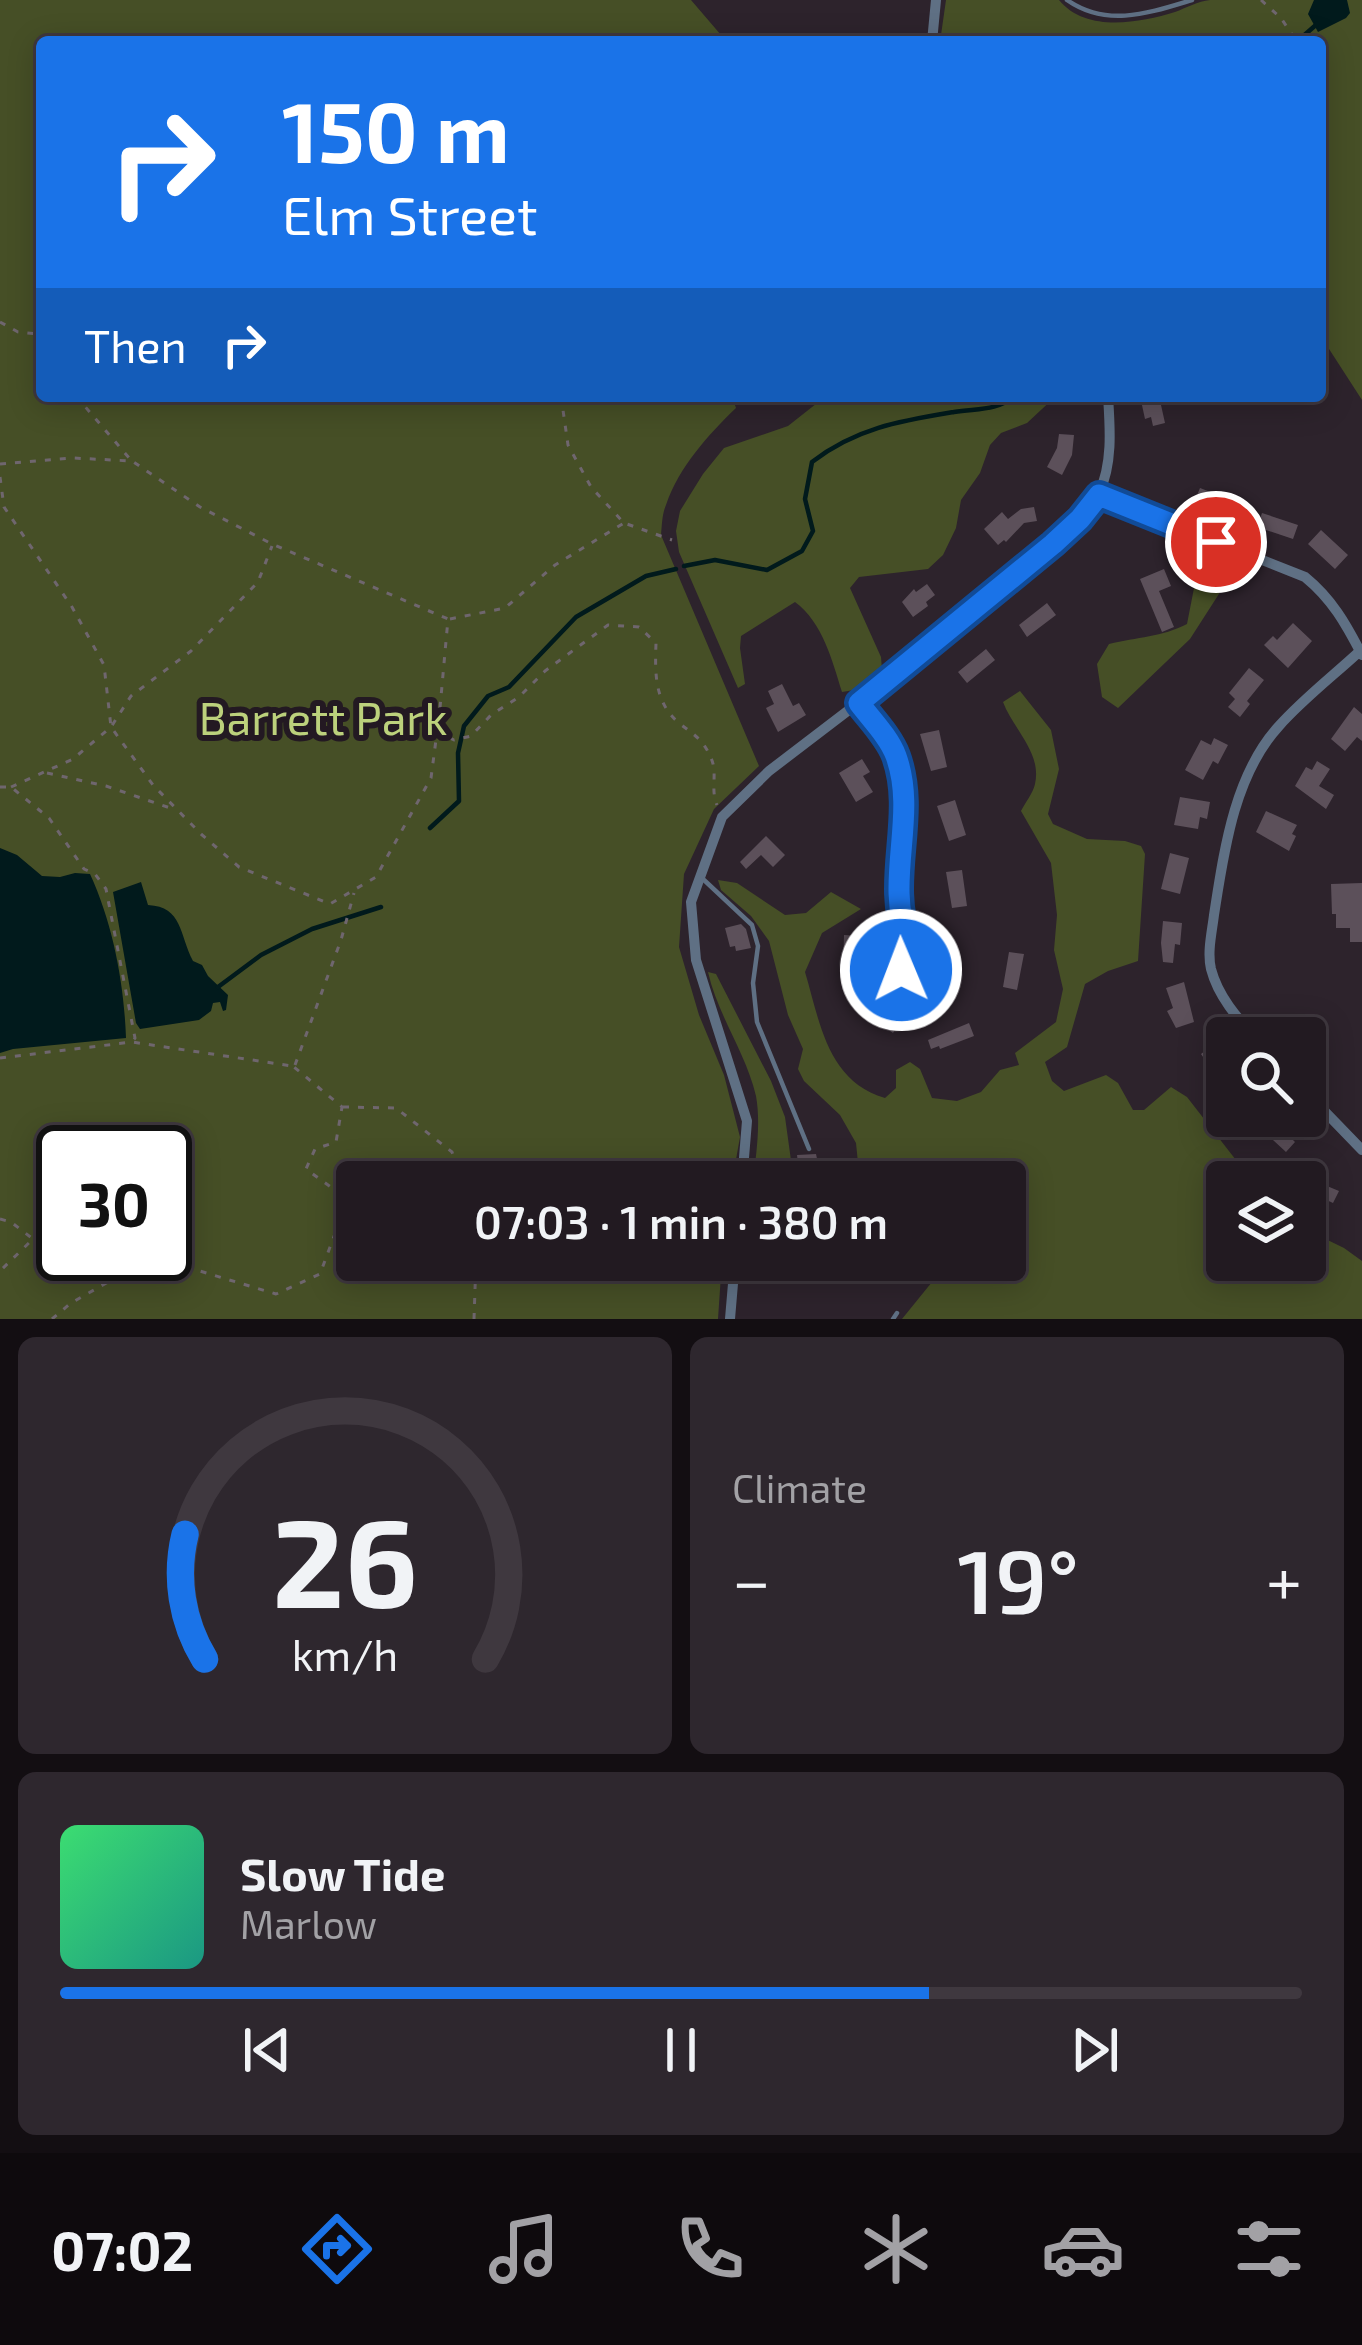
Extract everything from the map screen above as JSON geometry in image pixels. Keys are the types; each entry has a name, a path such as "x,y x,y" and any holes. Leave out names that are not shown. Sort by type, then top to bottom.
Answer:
{"street":[{"path":"933,36 936,0"},
{"path":"744,1161 747,1121 696,960 691,902 722,817 769,772 1080,519 1099,495 1108,461 1108,402"},
{"path":"1099,495 1305,577 1340,614 1361,653 1278,727 1255,759 1232,819 1210,966 1226,1003 1238,1017"},
{"path":"859,703 894,751 904,784 897,906 908,940"},
{"path":"929,939 939,950 939,965 930,976 917,980 901,970 897,957 908,940 929,939"},
{"path":"1326,1113 1362,1150"},
{"path":"730,1319 733,1281"}],"lane":[{"path":"1067,0 1083,10 1114,17 1192,0"},
{"path":"700,876 752,925 758,946 753,983 757,1022 809,1149"}],"path":[{"path":"1261,0 1293,36"},
{"path":"0,322 18,332 36,332"},
{"path":"81,402 131,461 200,507 272,544 448,620 505,608 555,565 624,523"},
{"path":"562,402 568,445 591,487 624,523 672,540"},
{"path":"0,464 73,458 131,461"},
{"path":"0,477 4,507 72,607 104,665 111,727 153,784 239,867 330,904 376,877 431,778 448,620"},
{"path":"0,787 11,787 73,759 111,727 131,696 191,651 258,582 272,544"},
{"path":"437,733 454,740 471,736 545,671 608,625 639,627 656,643 655,676 663,707 697,734 714,763 712,796 722,817"},
{"path":"45,772 106,786 179,811"},
{"path":"11,787 49,818 84,869 95,874 106,889 135,1038 132,1042"},
{"path":"294,1066 355,890"},
{"path":"0,1058 132,1042 294,1066 341,1107 396,1108 452,1152 455,1161"},
{"path":"52,1319 138,1265 193,1269 276,1294 320,1274 343,1196 306,1169 315,1149 335,1142 341,1107"},
{"path":"0,1219 33,1238 0,1271"},
{"path":"474,1319 475,1281"}],"green space":[{"name":"Barrett Park","path":"0,0 691,0 722,36 36,36 36,402 734,402 736,408 678,478 665,508 661,535 759,766 714,809 684,874 679,947 699,1015 724,1075 740,1137 736,1161 336,1161 336,1281 721,1281 718,1319 0,1319"},
{"path":"946,0 1059,0 1083,17 1130,22 1210,0 1362,0 1362,400 1326,344 1326,36 941,36"},
{"path":"818,402 1050,402 1027,423 1001,433 990,445 980,473 961,500 956,528 943,555 928,569 859,577 850,588 881,657 882,670 854,690 842,692 820,631 795,602 741,636 745,684 738,688 679,552 680,511 724,448 788,426"},
{"path":"1208,577 1226,583 1190,639 1118,708 1102,697 1097,664 1109,644 1187,624 1195,583"},
{"path":"1020,691 1051,730 1059,769 1048,814 1053,824 1087,839 1141,846 1145,854 1138,961 1085,984 1067,1047 1045,1062 1052,1081 1064,1091 1106,1075 1118,1083 1133,1110 1144,1110 1171,1087 1187,1097 1206,1121 1206,1137 1218,1137 1237,1161 1206,1161 1206,1281 1326,1281 1326,1239 1362,1261 1362,1319 902,1319 932,1281 1026,1281 1026,1161 858,1161 856,1143 840,1115 804,1081 798,1069 803,1049 788,1015 769,941 751,916 721,890 718,880 737,883 785,915 806,913 831,892 861,909 822,933 805,972 829,1047 850,1078 885,1098 896,1088 896,1070 910,1062 920,1069 932,1098 957,1101 981,1092 1000,1070 1019,1065 1015,1053 1056,1022 1063,989 1054,950 1057,915 1051,863 1021,811 1035,784 1034,761 1003,702"},
{"path":"708,972 716,974 771,1081 785,1117 791,1161 755,1161 756,1096"}],"shaded area":[{"path":"1314,0 1347,0 1350,13 1318,32 1308,14"},
{"path":"0,848 17,855 42,876 90,874 116,954 126,1038 0,1053"},
{"path":"141,882 148,905 174,916 193,961 228,995 226,1010 220,1002 213,1003 199,1020 140,1029 136,1023 113,892"}],"building":[{"path":"1141,402 1160,402 1165,423 1153,426 1151,417 1145,419"},
{"path":"1059,434 1074,435 1072,455 1062,475 1047,467"},
{"path":"1200,488 1239,503 1232,520 1193,505"},
{"path":"1034,507 1037,521 1024,523 1006,542 998,545 984,529 1002,512 1008,519 1021,509"},
{"path":"1262,513 1298,525 1293,539 1257,527"},
{"path":"1321,530 1348,555 1335,569 1308,544"},
{"path":"1164,569 1171,586 1159,591 1174,627 1162,632 1140,579"},
{"path":"927,584 935,595 913,617 902,602"},
{"path":"1047,603 1056,615 1027,637 1019,625"},
{"path":"1293,623 1312,641 1288,668 1264,645 1273,636 1277,640"},
{"path":"986,649 995,660 967,683 958,672"},
{"path":"1249,668 1264,680 1240,717 1228,707 1235,699 1229,693"},
{"path":"782,684 793,706 799,703 806,715 778,732 766,708 774,704 768,691"},
{"path":"1354,707 1362,714 1362,741 1357,737 1345,751 1331,739"},
{"path":"939,730 947,767 931,771 920,734"},
{"path":"1214,738 1228,745 1203,780 1185,770 1201,740 1211,745"},
{"path":"862,759 870,772 863,776 873,792 856,802 839,773"},
{"path":"1317,761 1330,769 1319,786 1334,795 1326,809 1295,786 1306,767 1312,770"},
{"path":"1180,797 1210,802 1207,819 1200,817 1198,829 1174,825"},
{"path":"955,800 966,835 949,841 937,806"},
{"path":"1266,811 1297,825 1289,851 1256,832"},
{"path":"766,836 785,855 773,867 761,855 746,869 740,862"},
{"path":"1170,853 1189,858 1180,894 1161,889"},
{"path":"962,870 967,906 952,908 946,872"},
{"path":"1362,883 1362,942 1350,942 1350,928 1336,928 1331,884"},
{"path":"1163,921 1182,923 1173,963 1163,962"},
{"path":"741,924 751,948 736,951 735,946 730,947 725,928"},
{"path":"844,935 862,936 859,972 843,971"},
{"path":"1009,952 1024,954 1017,990 1003,987"},
{"path":"1184,982 1194,1022 1176,1028 1167,1011 1173,1008 1166,988"},
{"path":"869,994 890,1007 886,1012 900,1022 893,1033 859,1009"},
{"path":"969,1023 974,1036 931,1049 928,1040"},
{"path":"1270,1137 1290,1137 1295,1142 1286,1152"},
{"path":"816,1154 818,1161 798,1161 797,1155"},
{"path":"1326,1180 1327,1186 1339,1191 1333,1203 1326,1200"}],"waterway":[{"path":"1303,36 1317,24"},
{"path":"684,566 715,560 767,570 802,551 813,531 805,499 812,462 829,450 879,428 1006,402"},
{"path":"430,828 459,801 458,753 464,726 488,696 509,687 576,617 646,576 676,569"},
{"path":"218,987 261,955 312,929 381,907"}],"route":[{"path":"901,970 897,957 908,940 897,906 904,784 894,751 859,703 1053,544 1099,495 1216,542"}]}
